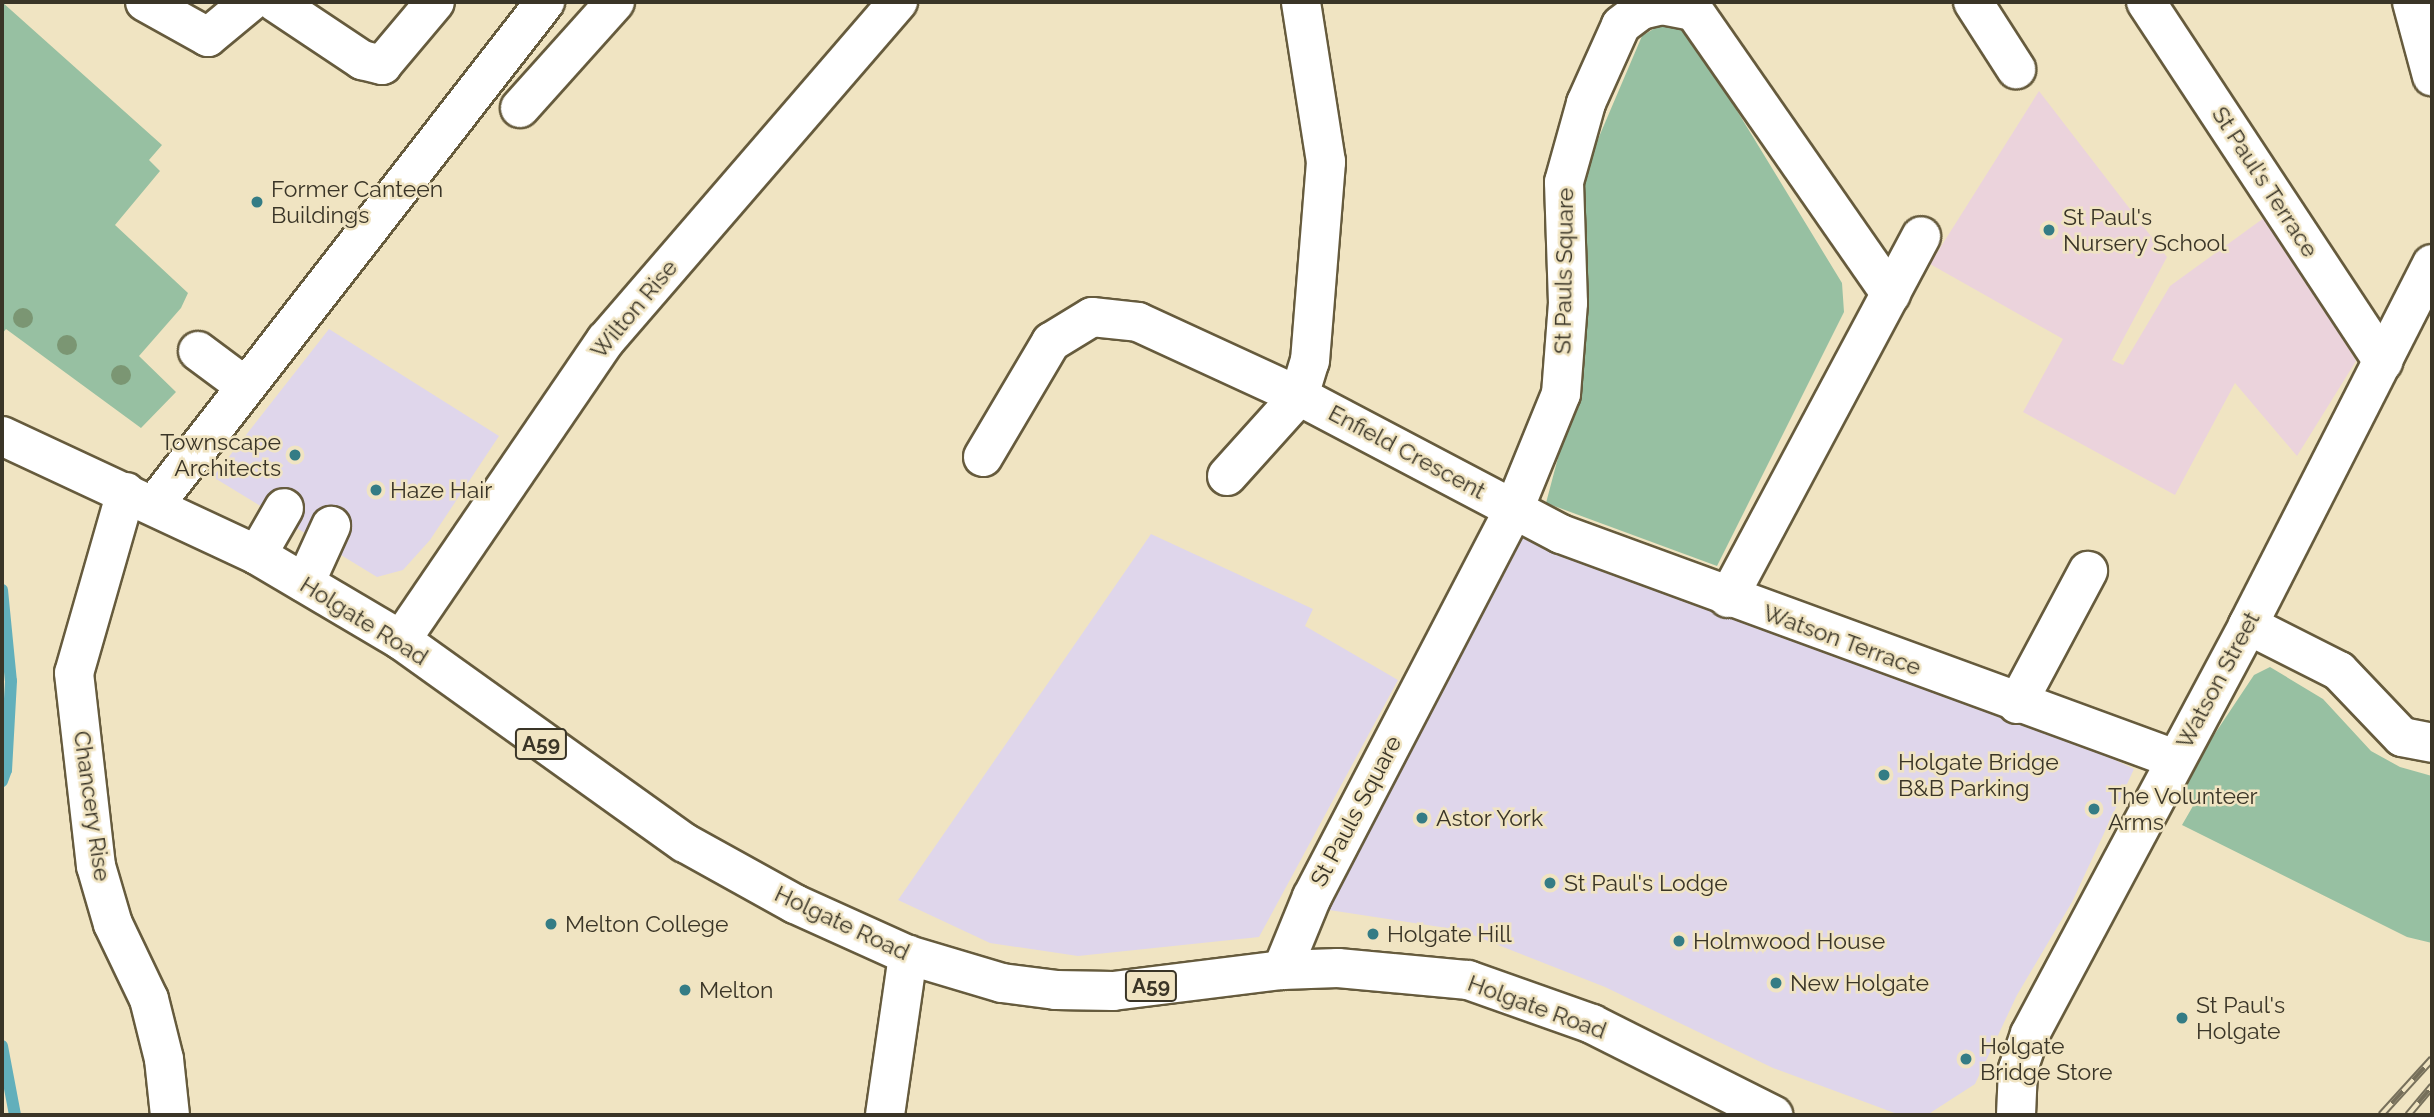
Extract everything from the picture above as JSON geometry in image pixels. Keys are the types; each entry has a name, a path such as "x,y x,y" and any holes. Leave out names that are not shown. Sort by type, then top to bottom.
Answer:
{"street":[{"path":"145,2 208,37 250,2"},
{"path":"275,2 362,60 382,65 435,2"},
{"path":"140,498 245,386 545,2"},
{"path":"520,107 615,2"},
{"name":"Wilton Rise","path":"401,640 606,340 898,2"},
{"path":"1227,476 1300,396 1310,361 1326,162 1301,2"},
{"path":"1973,2 2016,69"},
{"name":"St Paul's Terrace","path":"2146,2 2383,362"},
{"path":"2412,2 2432,76"},
{"name":"St Pauls Square","path":"1282,970 1311,897 1514,509 1560,394 1568,303 1564,182 1586,103 1621,25 1641,10 1661,5 1694,11 1891,294"},
{"path":"1728,598 1921,236"},
{"name":"Watson Street","path":"2016,1115 2022,1050 2248,625 2432,264"},
{"name":"Enfield Crescent","path":"983,457 1051,342 1092,317 1138,322 1300,396 1514,509"},
{"path":"198,351 245,386"},
{"name":"Holgate Road","path":"2,436 140,498 257,555 401,640 685,843 794,904 908,954 1002,983 1056,990 1113,991 1282,970 1397,970 1468,980 1592,1024 1773,1115"},
{"name":"Chancery Rise","path":"140,498 74,673 96,866 113,923 149,999 164,1059 170,1115"},
{"path":"257,555 285,508"},
{"name":"Watson Terrace","path":"1514,509 1560,534 1728,598 2175,759"},
{"path":"305,583 331,526"},
{"path":"2017,704 2088,571"},
{"path":"2248,625 2339,671 2402,737 2432,743"},
{"path":"885,1115 908,954"}],"shaded area":[{"path":"2039,91 2167,257 2112,360 2123,365 2170,286 2268,215 2356,361 2297,456 2235,383 2175,495 2023,412 2063,339 1930,264"},
{"path":"329,329 499,436 430,540 403,570 377,577 213,477"},
{"path":"1519,528 2067,737 2134,769 2072,902 2017,995 1975,1084 1927,1115 1900,1115 1773,1068 1605,987 1460,930 1329,910"},
{"path":"1151,534 1313,609 1305,626 1398,680 1259,937 1078,956 990,943 898,900"}],"green space":[{"path":"2,2 162,145 149,160 160,171 115,225 188,293 181,308 139,356 176,392 141,428 6,329 2,334"},
{"path":"1660,25 1689,32 1842,283 1844,312 1717,566 1546,503 1577,386 1581,179 1642,36"},
{"path":"2270,667 2323,699 2371,751 2400,767 2432,776 2432,943 2407,937 2182,825 2193,806 2174,795 2254,675"}],"waterway":[{"path":"2,590 11,681 6,770 2,781"},
{"path":"2,1046 15,1115"}],"railway":[{"path":"2381,1115 2432,1059"},
{"path":"2408,1115 2432,1086"}],"place":[{"name":"Former Canteen Buildings","path":"257,202"},
{"name":"St Paul's Nursery School","path":"2049,230"},
{"name":"Townscape Architects","path":"295,455"},
{"name":"Haze Hair","path":"376,490"},
{"name":"Holgate Bridge B&B Parking","path":"1884,775"},
{"name":"The Volunteer Arms","path":"2094,809"},
{"name":"Astor York","path":"1422,818"},
{"name":"St Paul's Lodge","path":"1550,883"},
{"name":"Melton College","path":"551,924"},
{"name":"Holgate Hill","path":"1373,934"},
{"name":"Holmwood House","path":"1679,941"},
{"name":"New Holgate","path":"1776,983"},
{"name":"Melton","path":"685,990"},
{"name":"St Paul's Holgate","path":"2182,1018"},
{"name":"Holgate Bridge Store","path":"1966,1059"}]}
